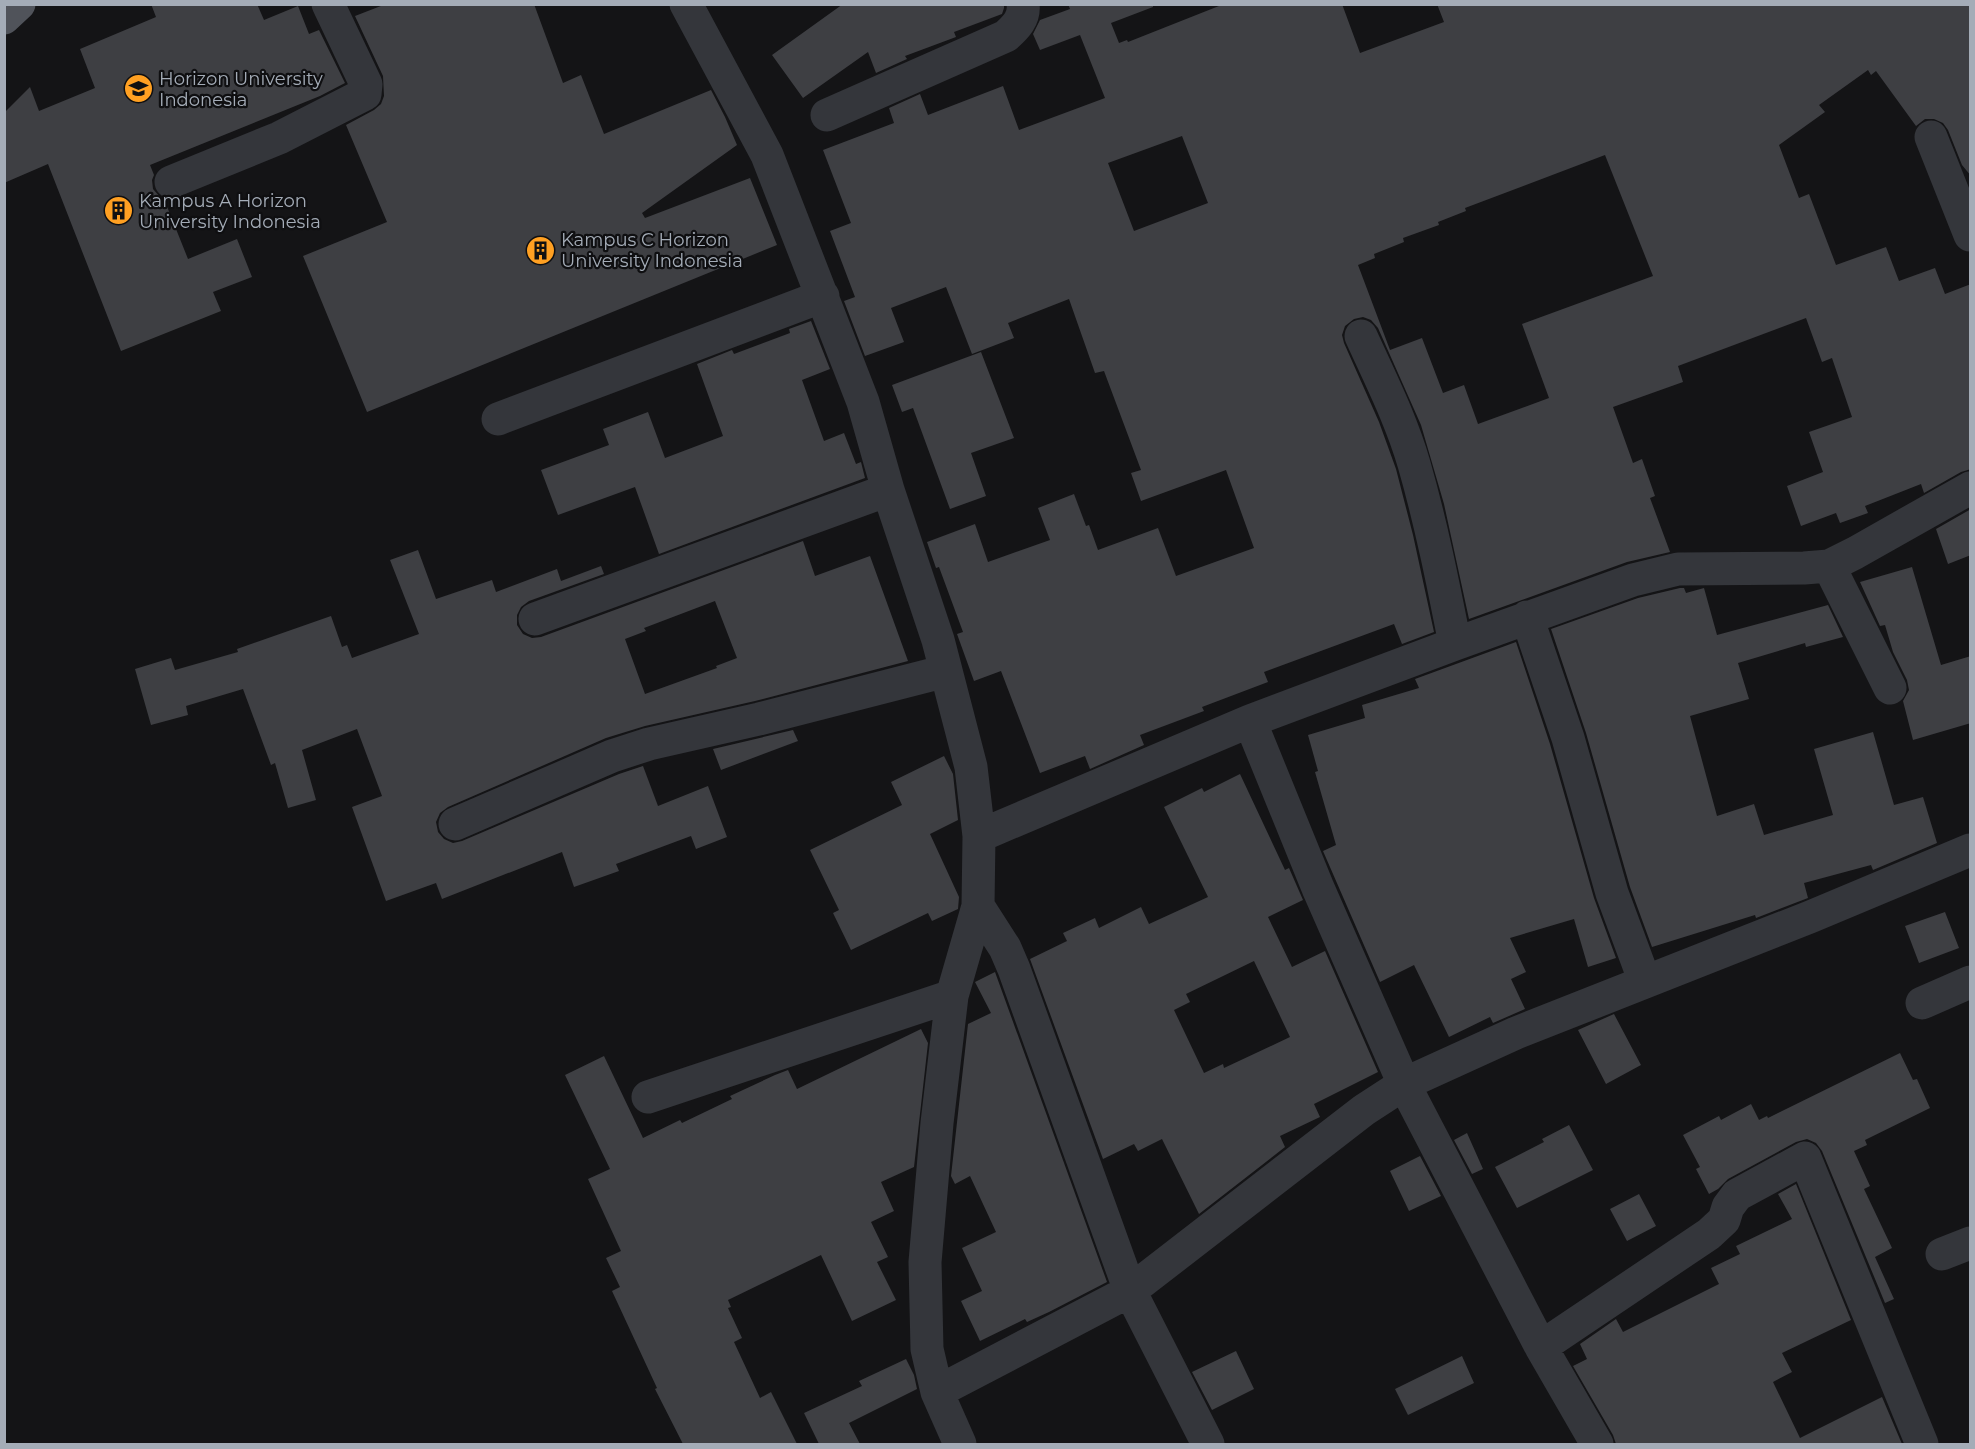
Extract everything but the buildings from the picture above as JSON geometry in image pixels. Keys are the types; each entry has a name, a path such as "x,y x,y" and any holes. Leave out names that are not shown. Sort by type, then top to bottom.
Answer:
{"main road":[{"path":"4,18 20,4"}],"street":[{"path":"171,182 279,138 365,94 366,84 328,4"},
{"path":"686,4 768,155 863,402 888,490 938,640 971,767 979,836 978,906 952,996 937,1123 925,1262 927,1349 937,1392 960,1444"},
{"path":"827,115 1006,36 1017,27 1024,12 1023,4"},
{"path":"1931,137 1971,235"},
{"path":"498,419 823,296"},
{"path":"1360,336 1392,403 1413,462 1434,541 1455,644"},
{"path":"979,836 1250,721 1527,617 1633,580 1678,569 1829,566 1971,488"},
{"path":"535,619 888,490"},
{"path":"1829,566 1890,688"},
{"path":"1527,617 1568,738 1612,893 1645,982"},
{"path":"455,824 612,756 649,744 759,719 946,670"},
{"path":"1250,721 1318,888 1404,1084 1541,1347 1597,1444"},
{"path":"937,1392 1130,1291 1364,1110 1404,1084 1516,1033 1971,850"},
{"path":"978,906 1005,948 1014,969 1130,1291 1208,1444"},
{"path":"1922,1003 1971,982"},
{"path":"648,1097 952,996"},
{"path":"1541,1347 1709,1234 1724,1220 1728,1207 1737,1195 1804,1158 1922,1444"}],"place":[{"name":"Horizon University Indonesia","path":"138,89"},
{"name":"Kampus A Horizon University Indonesia","path":"118,211"},
{"name":"Kampus C Horizon University Indonesia","path":"540,250"}]}
